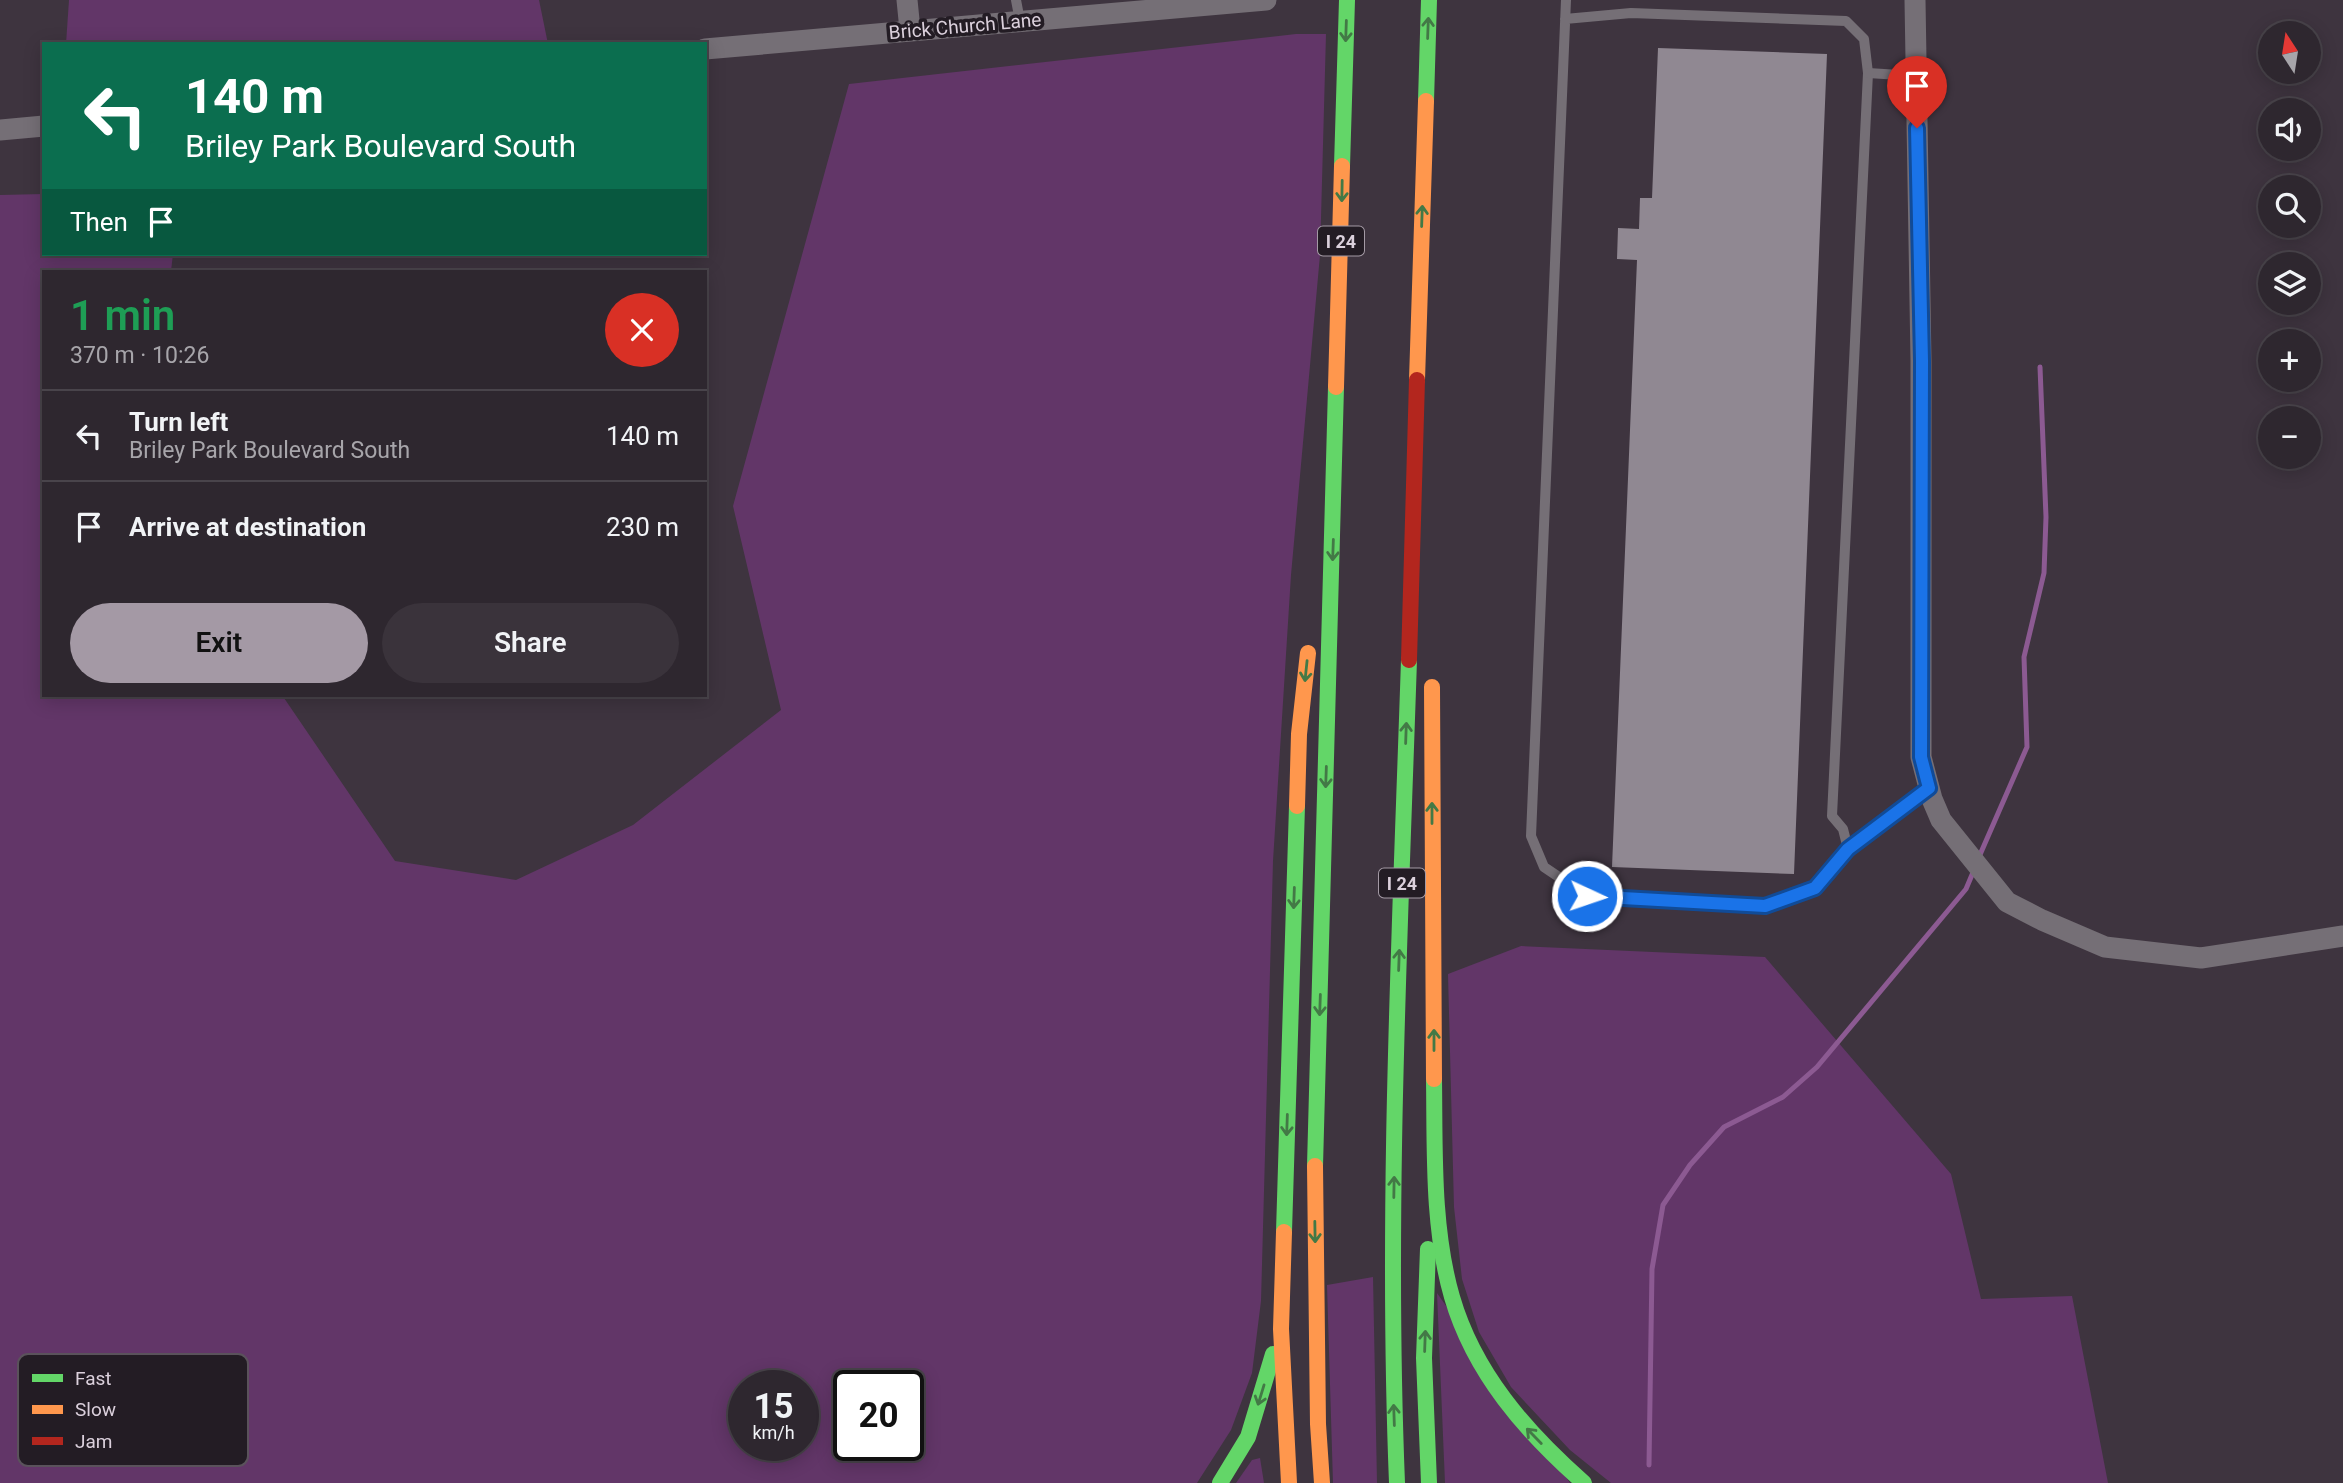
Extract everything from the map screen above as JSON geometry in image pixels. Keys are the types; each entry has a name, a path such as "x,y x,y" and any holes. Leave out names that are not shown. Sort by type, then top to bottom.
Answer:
{"highway":[{"name":"I 24","path":"1322,1483 1318,1424 1314,1191 1347,0"},
{"name":"I 24","path":"1397,1483 1392,1357 1395,1108 1429,0"},
{"path":"1420,284 1430,460"},
{"path":"1315,581 1338,359"},
{"path":"1289,1483 1281,1329 1300,734 1310,637"},
{"path":"1432,667 1434,1108 1443,1269 1458,1316 1479,1361 1497,1390 1528,1430 1584,1483"},
{"path":"1429,1483 1424,1357 1434,1108"},
{"path":"1220,1483 1248,1437 1281,1329"}],"street":[{"path":"907,0 911,30"},
{"name":"Brick Church Lane","path":"707,49 911,30 1018,10 1266,0"},
{"path":"1915,0 1922,361 1921,757 1941,820 2007,902 2105,947 2201,958 2343,936"},
{"path":"0,130 42,126"}],"lane":[{"path":"1566,0 1531,836 1544,867 1587,896 1765,906 1815,888 1848,849 1929,788"},
{"path":"1565,19 1631,13 1846,21 1864,39 1868,73 1832,816 1843,829 1848,849"},
{"path":"1868,73 1916,76"}],"shaded area":[{"path":"69,0 539,0 548,42 66,42"},
{"path":"1296,34 1326,34 1320,255 1291,575 1273,861 1261,1301 1252,1373 1231,1430 1197,1483 0,1483 0,195 42,194 42,256 173,256 171,270 42,270 42,697 283,697 395,861 516,880 633,825 781,710 733,506 849,84"},
{"path":"1521,946 1765,957 1951,1174 1981,1299 2072,1296 2108,1483 1611,1483 1570,1450 1511,1387 1479,1332 1462,1279 1454,1207 1448,974"},
{"path":"1373,1277 1377,1483 1333,1483 1327,1285"},
{"path":"1437,1293 1570,1483 1445,1483"},
{"path":"1260,1458 1264,1483 1236,1483 1252,1460"}],"building":[{"path":"1658,48 1827,54 1794,874 1612,867 1637,260 1617,259 1618,228 1639,229 1640,198 1652,198"}],"waterway":[{"path":"1979,857 2027,747 2024,657 2044,573 2046,517 2040,367"},
{"path":"1649,1465 1652,1269 1663,1205 1690,1165 1724,1127 1783,1097 1817,1067 1966,889 1974,870"}],"traffic: fast":[{"path":"1342,166 1347,0"},
{"path":"1426,101 1429,0"},
{"path":"1315,1166 1336,387"},
{"path":"1397,1483 1394,1174 1409,660"},
{"path":"1284,1232 1297,806"},
{"path":"1434,1079 1435,1161 1441,1244 1452,1297 1462,1325 1488,1376 1504,1399 1542,1443 1584,1483"},
{"path":"1428,1249 1424,1358 1429,1483"},
{"path":"1220,1483 1248,1437 1273,1354"}],"traffic: slow":[{"path":"1417,380 1426,101"},
{"path":"1336,387 1342,166"},
{"path":"1297,806 1299,734 1308,653"},
{"path":"1432,687 1434,1079"},
{"path":"1315,1166 1318,1424 1322,1483"},
{"path":"1284,1232 1281,1329 1289,1483"}],"traffic: jam":[{"path":"1409,660 1417,380"}],"route":[{"path":"1587,896 1765,906 1815,888 1848,849 1929,788 1921,757 1922,361 1917,128"}]}
